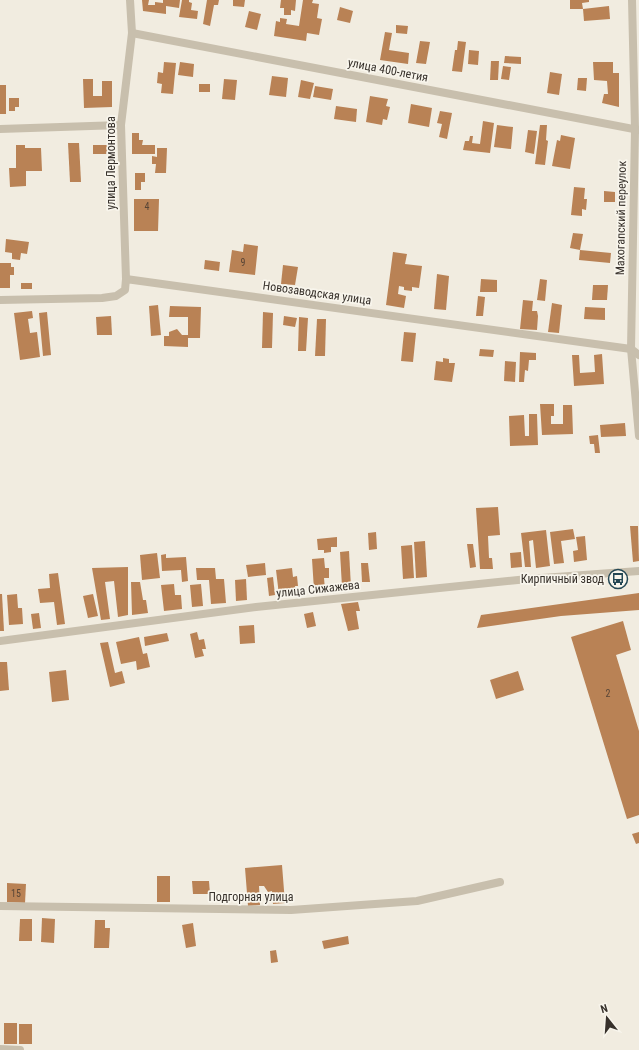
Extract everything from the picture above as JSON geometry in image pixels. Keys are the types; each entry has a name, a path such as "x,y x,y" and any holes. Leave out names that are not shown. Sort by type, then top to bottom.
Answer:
{"street":[{"name":"улица Лермонтова","path":"126,279 121,125 132,33 130,0"},
{"name":"Махогапский переулок","path":"632,0 637,130 631,349 639,436"},
{"name":"улица 400-летия","path":"132,33 637,130"},
{"path":"0,129 121,125"},
{"path":"0,300 102,298 116,296 125,290 126,279"},
{"name":"Новозаводская улица","path":"126,279 631,349 639,355"},
{"name":"улица Сижажева","path":"0,641 256,607 528,578 639,571"},
{"name":"Подгорная улица","path":"0,906 291,910 417,901 500,882"},
{"path":"0,1049 20,1050"}],"building":[{"path":"142,0 149,0 148,5 155,5 155,2 163,3 163,0 180,0 179,8 166,6 166,14 143,11"},
{"path":"182,0 189,0 189,2 192,3 191,10 198,11 197,19 179,17"},
{"path":"207,0 219,0 218,5 214,5 210,26 203,24"},
{"path":"233,0 245,0 244,7 233,6"},
{"path":"281,0 296,0 295,11 291,10 291,15 284,15 284,8 280,8"},
{"path":"303,0 313,0 312,3 319,4 317,18 322,19 319,35 307,33 306,41 274,36 276,21 280,22 280,18 287,19 286,24 299,26"},
{"path":"570,0 589,0 589,2 582,3 583,9 570,9"},
{"path":"609,6 610,19 584,21 583,9"},
{"path":"340,7 353,11 350,23 337,20"},
{"path":"249,11 261,14 257,30 245,27"},
{"path":"396,25 408,26 407,34 396,33"},
{"path":"385,32 392,33 389,50 409,53 408,64 380,60"},
{"path":"420,41 430,42 426,64 416,63"},
{"path":"458,41 466,42 462,72 452,71"},
{"path":"469,50 479,51 478,65 468,64"},
{"path":"505,56 521,57 521,64 504,63"},
{"path":"491,61 499,61 498,80 490,80"},
{"path":"164,62 176,63 173,94 161,93 162,84 157,83 158,72 163,73"},
{"path":"180,62 194,64 193,77 178,75"},
{"path":"593,62 613,62 613,73 619,73 619,107 602,103 604,94 608,94 607,81 594,80"},
{"path":"503,66 511,67 509,80 501,79"},
{"path":"550,72 562,74 559,95 547,93"},
{"path":"272,76 288,78 286,97 269,95"},
{"path":"578,78 587,78 586,91 577,90"},
{"path":"83,79 93,79 93,96 102,96 102,81 112,81 112,107 84,108"},
{"path":"224,79 237,80 235,100 222,99"},
{"path":"301,80 314,83 310,99 298,97"},
{"path":"199,84 210,84 210,92 199,92"},
{"path":"0,85 6,85 6,114 0,114"},
{"path":"315,86 333,89 331,100 313,97"},
{"path":"370,96 388,99 386,106 390,107 387,120 383,119 382,125 366,122"},
{"path":"9,98 19,98 19,107 15,107 15,111 9,111"},
{"path":"411,104 432,108 429,127 408,123"},
{"path":"336,106 357,109 356,122 334,119"},
{"path":"440,111 452,113 447,139 439,137 442,124 437,123"},
{"path":"483,121 494,123 490,153 463,150 465,141 469,141 470,136 473,136 472,143 480,144"},
{"path":"497,125 513,127 511,149 494,147"},
{"path":"540,125 547,125 546,140 548,141 545,165 535,164"},
{"path":"528,130 537,131 534,154 525,152"},
{"path":"132,133 139,133 139,140 143,140 142,145 155,145 155,154 132,154"},
{"path":"561,135 575,138 570,169 552,166 557,140 560,141"},
{"path":"68,143 79,143 81,182 70,182"},
{"path":"16,145 25,145 25,148 41,148 42,171 26,171 26,186 10,187 9,168 16,168"},
{"path":"93,145 112,145 112,154 93,154"},
{"path":"157,148 167,148 166,173 155,173 156,164 152,164 152,156 157,157"},
{"path":"135,173 145,173 145,182 141,182 141,190 135,190"},
{"path":"574,187 585,188 584,199 587,199 586,210 582,209 582,216 571,215"},
{"path":"604,191 615,192 615,202 604,202"},
{"path":"134,199 159,199 158,231 134,231"},
{"path":"573,233 583,234 580,250 570,248"},
{"path":"6,239 29,242 27,254 21,253 20,260 12,259 12,253 5,252"},
{"path":"244,244 258,246 255,275 229,272 232,250 243,252"},
{"path":"580,250 611,253 610,263 579,260"},
{"path":"393,252 407,254 405,264 422,266 419,288 412,287 412,291 404,290 404,287 399,286 398,294 406,296 404,308 386,305"},
{"path":"205,260 220,262 219,271 204,269"},
{"path":"0,263 11,263 11,267 14,267 14,275 10,275 10,288 0,288"},
{"path":"283,265 298,267 295,285 281,284"},
{"path":"437,274 449,276 446,310 434,309"},
{"path":"481,279 497,280 497,292 480,292"},
{"path":"540,279 547,280 545,301 537,300"},
{"path":"21,283 32,283 32,289 21,289"},
{"path":"593,285 608,285 607,300 592,300"},
{"path":"478,296 485,297 483,316 476,316"},
{"path":"523,300 533,301 532,311 537,311 538,316 537,330 520,329"},
{"path":"552,303 562,305 559,333 548,332"},
{"path":"158,305 161,335 151,336 149,306"},
{"path":"170,306 201,307 200,338 188,338 188,347 164,346 164,336 169,336 169,332 177,329 182,335 188,335 188,317 169,317"},
{"path":"585,307 605,308 605,320 584,319"},
{"path":"32,311 33,318 28,319 30,333 37,332 40,357 20,360 14,313"},
{"path":"47,312 51,355 43,356 39,313"},
{"path":"263,312 273,313 272,348 262,348"},
{"path":"111,316 112,335 97,335 96,317"},
{"path":"284,316 297,318 295,327 283,325"},
{"path":"299,317 308,318 306,351 298,351"},
{"path":"317,319 326,319 325,356 315,356"},
{"path":"404,332 416,333 413,362 401,361"},
{"path":"480,349 494,350 493,357 479,356"},
{"path":"520,352 536,353 536,360 529,360 528,371 525,370 524,382 519,382"},
{"path":"602,354 604,384 574,386 572,355 579,355 580,373 595,372 594,355"},
{"path":"443,358 449,359 449,363 455,363 452,382 434,380 436,361 443,362"},
{"path":"505,361 516,362 515,382 504,381"},
{"path":"540,404 554,404 554,416 551,416 551,424 563,424 563,405 572,405 573,434 542,435"},
{"path":"529,414 537,414 538,445 510,446 509,416 524,415 525,436 529,436"},
{"path":"625,423 626,436 601,437 600,425"},
{"path":"598,435 600,453 595,453 594,444 590,444 589,436"},
{"path":"498,507 500,535 488,536 489,558 492,558 493,569 480,569 476,508"},
{"path":"630,526 638,526 639,561 633,562"},
{"path":"573,529 575,539 561,541 564,563 554,564 550,532"},
{"path":"546,530 550,566 536,568 533,540 529,541 531,567 525,567 521,533"},
{"path":"376,532 377,549 369,550 368,533"},
{"path":"585,536 587,560 574,562 573,551 578,550 576,537"},
{"path":"337,537 337,547 331,547 331,552 324,553 324,550 318,550 317,539"},
{"path":"425,541 427,577 416,578 414,542"},
{"path":"467,544 473,544 476,567 470,568"},
{"path":"412,545 414,578 403,579 401,546"},
{"path":"349,551 351,587 342,587 340,552"},
{"path":"521,552 522,567 511,568 510,553"},
{"path":"157,553 160,578 142,580 140,555"},
{"path":"166,554 166,558 186,557 188,581 182,582 181,570 162,571 161,555"},
{"path":"324,558 325,568 329,568 329,578 324,578 325,589 314,590 312,559"},
{"path":"265,563 266,575 248,577 246,565"},
{"path":"361,563 368,563 370,582 362,582"},
{"path":"128,567 128,615 118,617 114,581 105,582 110,619 101,620 92,568"},
{"path":"196,568 215,568 216,579 224,579 226,603 211,604 209,580 197,580"},
{"path":"292,568 293,577 297,576 298,586 295,586 296,593 279,595 276,570"},
{"path":"58,573 65,624 57,625 54,602 40,603 38,589 50,588 49,574"},
{"path":"273,577 275,595 269,596 267,578"},
{"path":"246,579 247,600 236,601 235,580"},
{"path":"131,582 140,582 143,600 146,600 148,613 132,615"},
{"path":"174,584 175,595 181,595 182,609 164,611 161,585"},
{"path":"201,584 203,606 192,607 190,585"},
{"path":"639,593 639,610 561,616 477,628 481,615"},
{"path":"0,594 2,594 4,631 0,631"},
{"path":"17,594 18,608 22,608 23,624 9,625 7,595"},
{"path":"93,594 98,616 88,618 83,596"},
{"path":"358,602 360,611 356,611 359,629 348,631 341,604"},
{"path":"313,612 316,626 307,628 304,614"},
{"path":"39,613 41,628 33,629 31,614"},
{"path":"623,621 631,650 616,655 639,731 639,815 627,819 571,637"},
{"path":"254,625 255,643 240,644 239,626"},
{"path":"197,632 199,640 204,639 206,649 202,649 204,656 195,658 190,634"},
{"path":"167,633 169,641 145,646 144,637"},
{"path":"139,637 143,654 147,653 150,667 137,670 136,661 121,664 116,642"},
{"path":"108,642 115,673 122,671 125,683 110,687 100,643"},
{"path":"0,662 7,662 9,690 0,691"},
{"path":"66,670 69,700 52,702 49,672"},
{"path":"518,671 524,690 496,699 490,680"},
{"path":"639,832 639,843 636,844 632,834"},
{"path":"282,865 285,903 273,904 272,891 268,892 264,886 259,886 260,905 248,906 245,868"},
{"path":"157,876 170,876 170,902 157,902"},
{"path":"192,881 209,881 210,894 193,894"},
{"path":"7,883 26,884 25,903 7,902"},
{"path":"42,918 55,919 54,943 41,942"},
{"path":"20,919 32,919 32,941 19,941"},
{"path":"95,920 105,920 105,928 110,928 109,948 94,948"},
{"path":"193,923 196,946 186,948 182,925"},
{"path":"348,936 349,944 324,949 322,941"},
{"path":"276,950 278,962 271,963 270,951"},
{"path":"4,1023 17,1023 17,1044 4,1044"},
{"path":"19,1024 32,1024 32,1044 19,1044"}],"place":[{"name":"Кирпичный звод","path":"618,579"}]}
